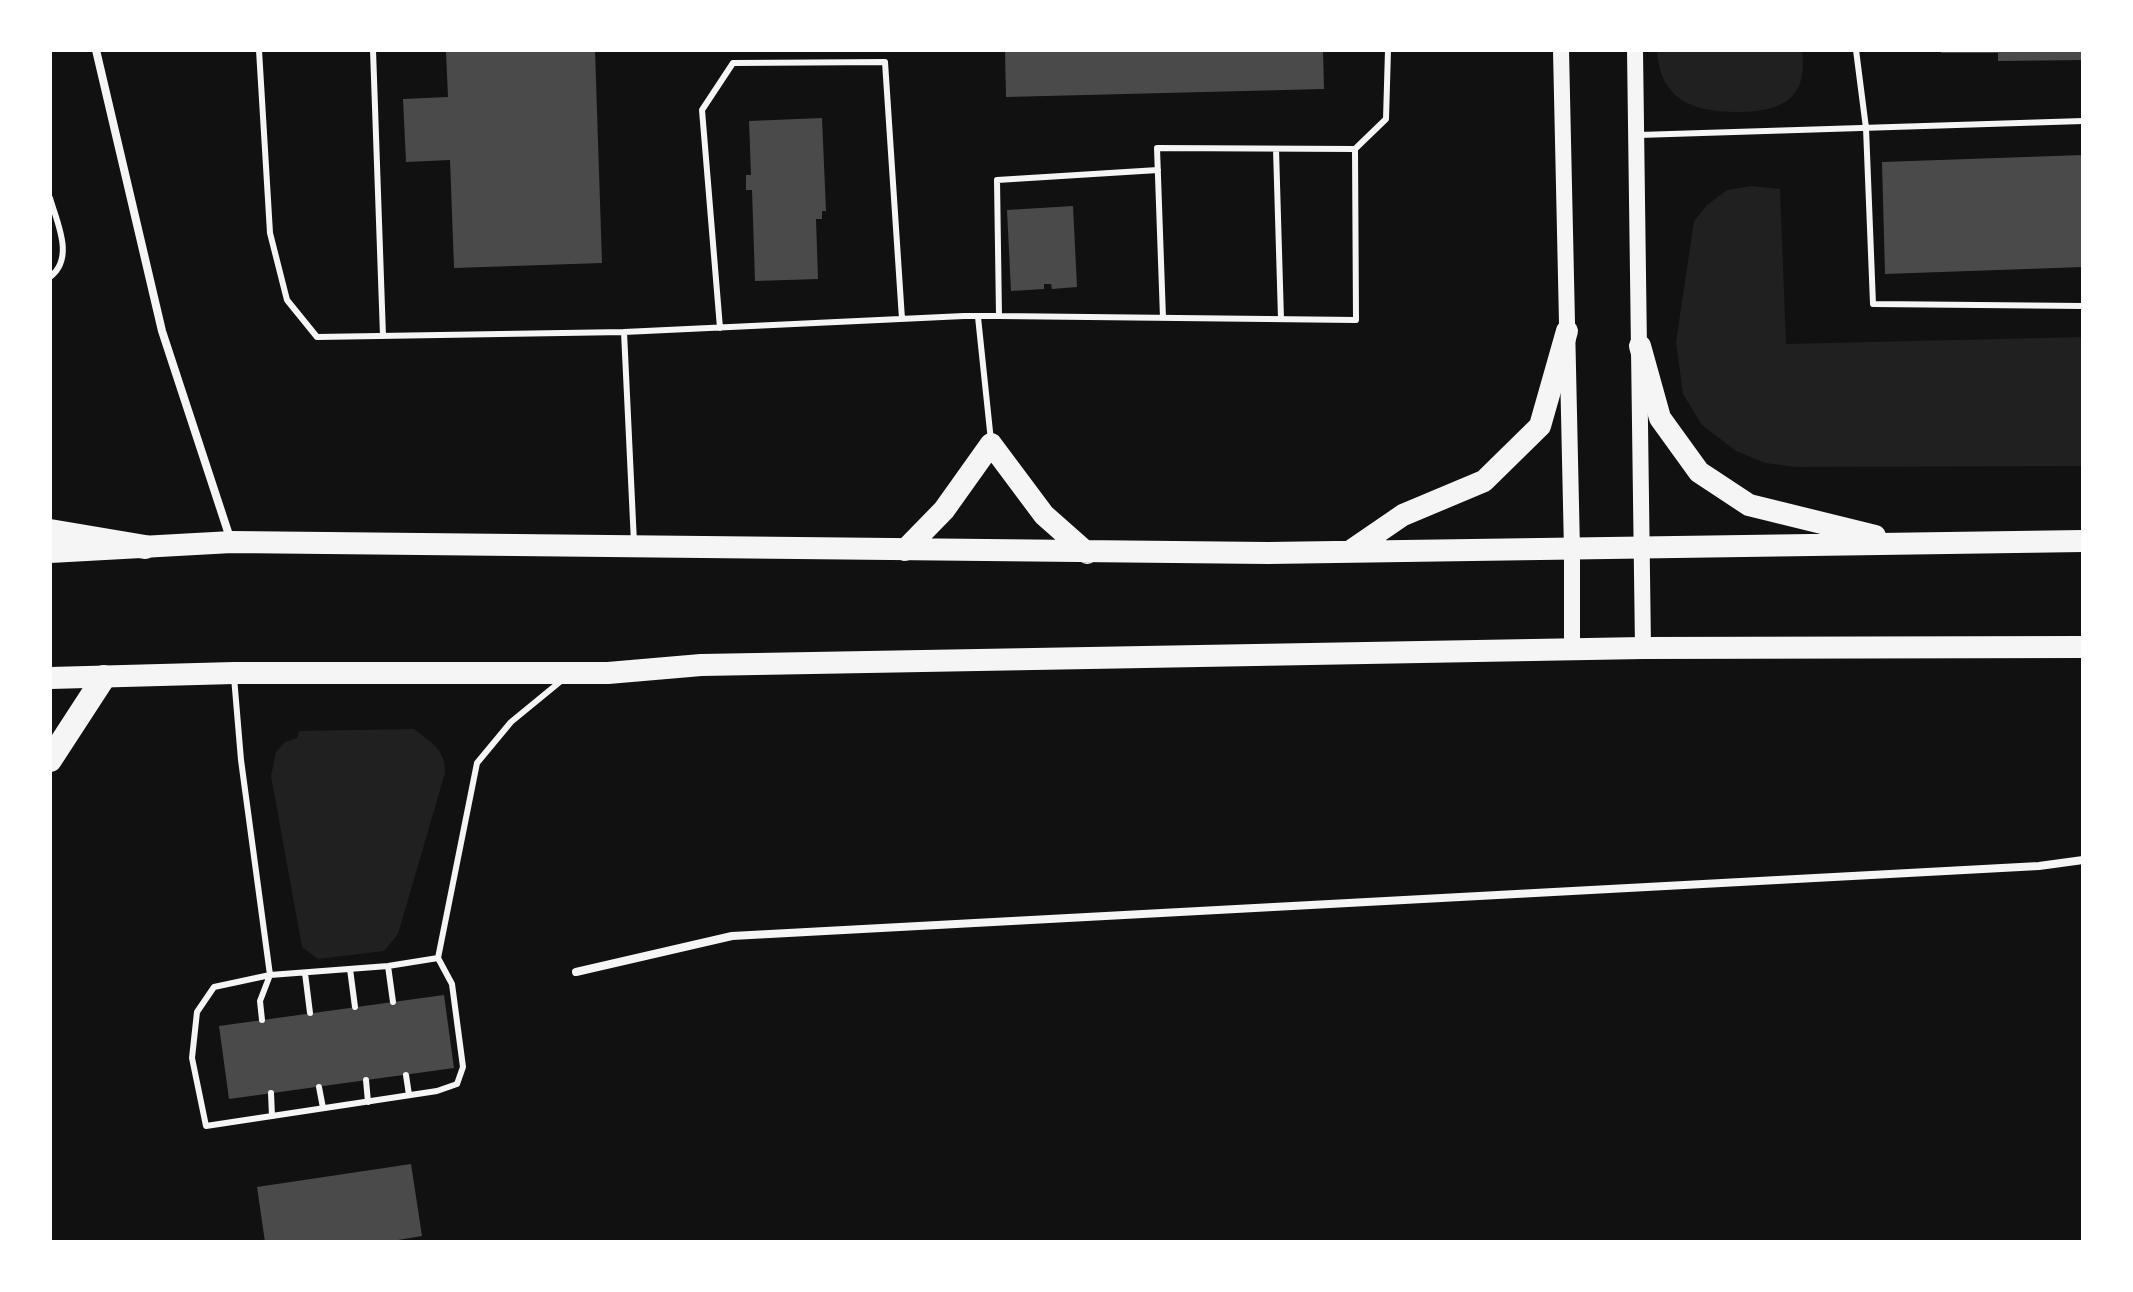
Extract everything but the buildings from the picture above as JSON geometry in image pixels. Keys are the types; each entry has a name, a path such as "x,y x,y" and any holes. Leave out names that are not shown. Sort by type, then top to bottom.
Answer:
{"highway":[{"path":"1348,553 1403,515 1484,481 1540,426 1567,331"},
{"path":"1640,346 1660,418 1699,472 1749,505 1907,544"},
{"path":"905,550 944,510 991,444 1044,515 1087,553"},
{"path":"50,531 145,547"},
{"path":"50,552 232,542 1087,553 1348,553 2083,541"},
{"path":"50,678 234,673 608,673 716,665 1572,649 2083,647"},
{"path":"50,760 104,677"}],"main road":[{"path":"1561,50 1572,649"},
{"path":"1635,50 1643,648"}],"street":[{"path":"96,50 162,331 232,542"},
{"path":"576,972 732,936 2023,867 2083,860"}],"lane":[{"path":"259,50 270,233 287,300 317,337 624,332 999,316 1356,320 1355,149"},
{"path":"373,50 383,336"},
{"path":"1163,318 1157,148 1355,149 1386,119 1388,50"},
{"path":"1856,50 1866,128 1873,304 2083,306"},
{"path":"720,328 702,110 733,63 885,62 902,319"},
{"path":"1637,135 2083,121"},
{"path":"1276,149 1281,319"},
{"path":"999,316 997,180 1158,170"},
{"path":"50,198 64,252 58,271 50,277"},
{"path":"978,317 991,444"},
{"path":"624,332 634,546"},
{"path":"234,673 241,760 270,975 260,1001 262,1020"},
{"path":"438,958 388,966 270,975 214,987 197,1012 192,1058 206,1126 437,1091 457,1084 463,1067 452,984 438,958 477,763 511,722 570,673"},
{"path":"388,966 393,1002"},
{"path":"350,969 355,1007"},
{"path":"305,973 310,1013"},
{"path":"406,1075 409,1095"},
{"path":"366,1080 368,1102"},
{"path":"319,1087 323,1108"},
{"path":"271,1093 272,1116"}],"shaded area":[{"path":"1657,50 1802,50 1801,80 1789,99 1768,109 1739,112 1708,109 1694,106 1672,92 1660,67"},
{"path":"1751,186 1780,189 1786,344 2083,337 2083,466 1795,467 1765,463 1736,451 1702,425 1683,394 1676,342 1694,221 1707,205 1727,190"},
{"path":"414,729 440,752 445,773 398,934 384,951 318,959 302,947 271,776 276,752 285,742 297,738 299,731"}]}
